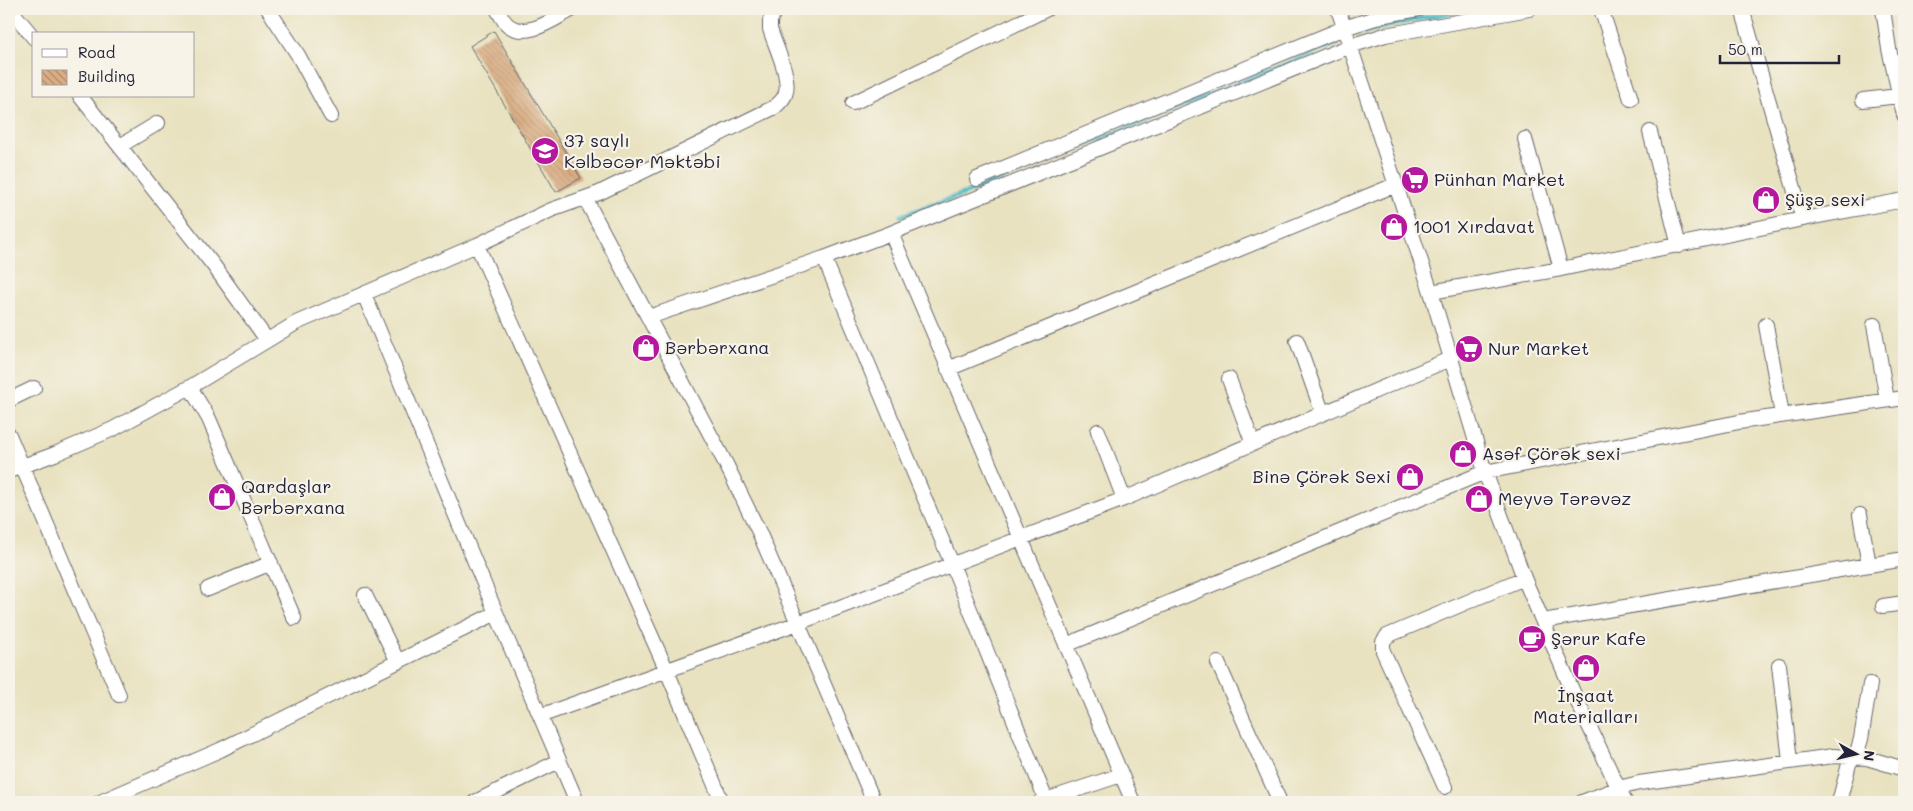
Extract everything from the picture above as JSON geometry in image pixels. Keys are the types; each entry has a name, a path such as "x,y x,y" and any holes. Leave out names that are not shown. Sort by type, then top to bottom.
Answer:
{"street":[{"path":"10,9 32,36"},
{"path":"268,9 298,55 331,116"},
{"path":"497,9 507,25 519,31 530,30 573,9"},
{"path":"15,469 113,429 190,387 296,323 477,245 551,210 627,180 775,107 783,100 787,82 770,29 770,21 775,9"},
{"path":"853,103 1047,9"},
{"path":"1338,9 1452,358 1485,472 1524,578 1573,692 1625,802"},
{"path":"977,179 1344,28 1385,16 1419,9"},
{"path":"648,317 824,258 891,233 1350,46 1393,34 1530,9"},
{"path":"1601,9 1631,99"},
{"path":"1742,9 1804,219"},
{"path":"1883,9 1888,49 1904,114"},
{"path":"1863,100 1899,96"},
{"path":"82,98 214,266 267,340"},
{"path":"120,146 158,123"},
{"path":"1650,132 1679,246"},
{"path":"1525,138 1561,268"},
{"path":"948,369 1395,185"},
{"path":"585,198 755,524 874,802"},
{"path":"1431,292 1679,246 1904,200"},
{"path":"891,233 1133,802"},
{"path":"477,245 667,671 722,802"},
{"path":"824,258 952,564 1043,801 1121,775"},
{"path":"364,294 496,613 577,802"},
{"path":"1766,325 1782,415"},
{"path":"1874,325 1887,400"},
{"path":"1297,341 1324,414"},
{"path":"540,716 798,623 1124,498 1452,358"},
{"path":"1229,379 1253,444"},
{"path":"190,387 209,419 294,618"},
{"path":"9,400 34,388"},
{"path":"1066,645 1485,472 1731,424 1904,398"},
{"path":"1098,431 1124,498"},
{"path":"9,435 15,469 119,695"},
{"path":"1860,515 1869,565"},
{"path":"1543,620 1904,559"},
{"path":"208,589 270,563"},
{"path":"1445,787 1383,651 1382,642 1387,636 1524,578"},
{"path":"365,595 398,662"},
{"path":"1883,606 1904,603"},
{"path":"100,802 220,750 496,613"},
{"path":"1218,663 1280,802"},
{"path":"1779,665 1790,761"},
{"path":"1838,802 1845,776 1861,739 1870,684"},
{"path":"1582,802 1619,788 1639,783 1833,756 1867,758 1904,769"},
{"path":"475,802 559,761"}],"building":[{"path":"494,31 581,178 556,192 470,46"}],"waterway":[{"path":"1360,32 1474,9"},
{"path":"901,216 966,193 1335,44"}],"place":[{"name":"37 saylı Kəlbəcər Məktəbi","path":"545,151"},
{"name":"Pünhan Market","path":"1415,180"},
{"name":"Şüşə sexi","path":"1766,200"},
{"name":"1001 Xırdavat","path":"1394,227"},
{"name":"Bərbərxana","path":"646,348"},
{"name":"Nur Market","path":"1469,349"},
{"name":"Asəf Çörək sexi","path":"1463,454"},
{"name":"Binə Çörək Sexi","path":"1410,477"},
{"name":"Qardaşlar Bərbərxana","path":"222,497"},
{"name":"Meyvə Tərəvəz","path":"1479,499"},
{"name":"Şərur Kafe","path":"1532,639"},
{"name":"İnşaat Materialları","path":"1586,668"}]}
